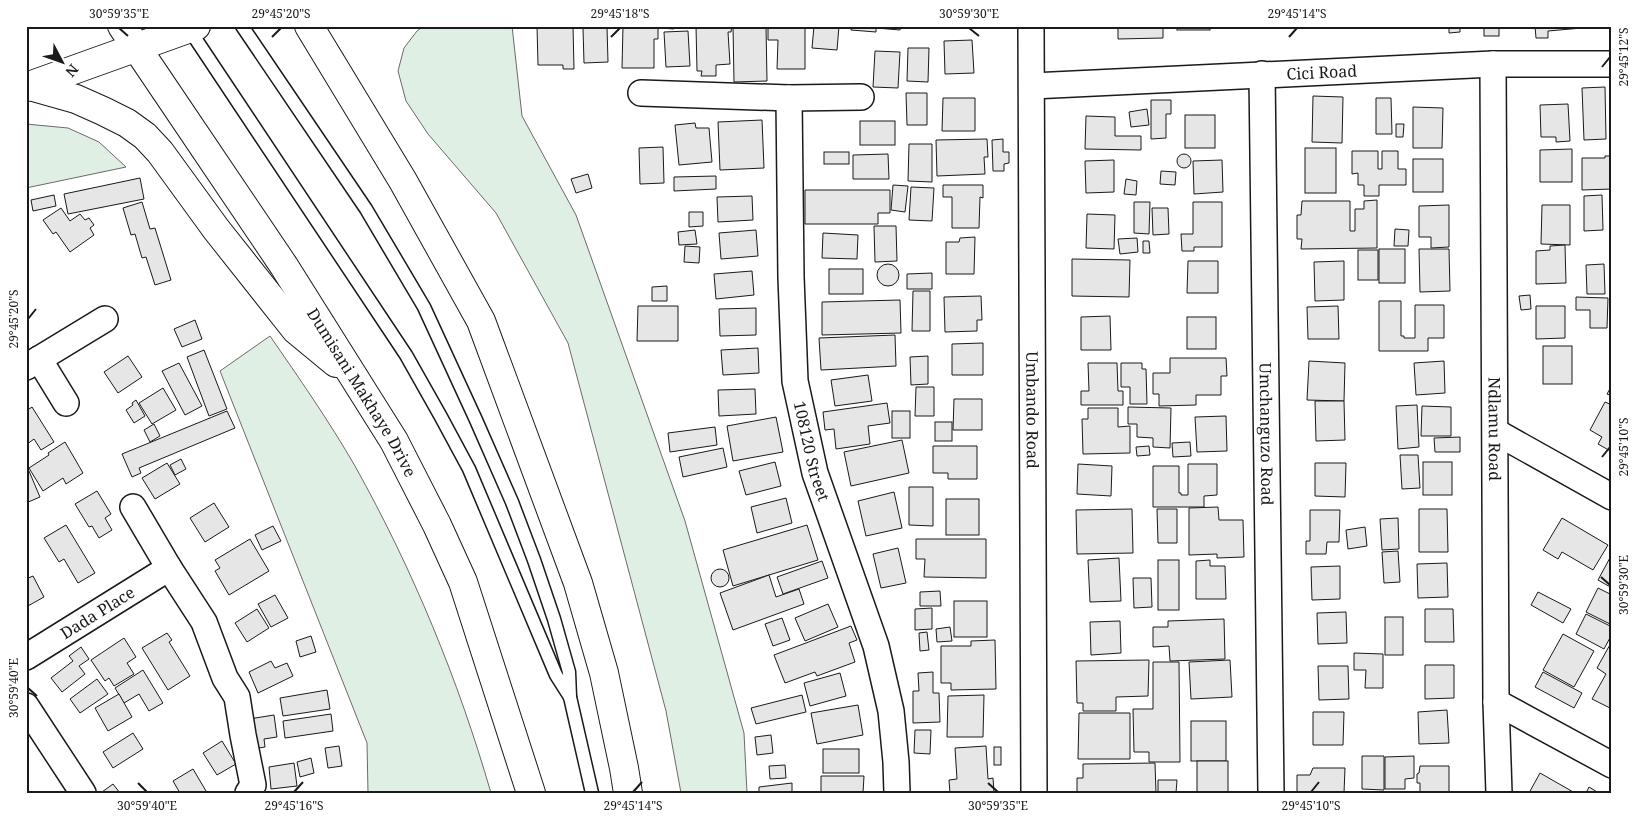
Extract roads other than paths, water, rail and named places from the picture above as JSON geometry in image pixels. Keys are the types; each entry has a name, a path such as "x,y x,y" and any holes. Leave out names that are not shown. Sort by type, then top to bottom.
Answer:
{"main road":[{"path":"309,26 403,180 481,320 578,583 604,673 628,793"},
{"path":"28,87 129,37 191,27"},
{"name":"Dumisani Makhaye Drive","path":"129,37 284,266 394,441 437,525 463,582 531,793"},
{"path":"28,87 76,99 103,110 146,136 160,152 216,229 296,330 354,379"}],"street":[{"name":"Umbando Road","path":"1031,26 1034,793"},
{"name":"Cici Road","path":"1032,86 1493,64 1612,64"},
{"name":"Ndlamu Road","path":"1493,64 1496,702 1500,793"},
{"name":"Umchanguzo Road","path":"1262,74 1271,793"},
{"path":"641,94 789,98 861,97"},
{"name":"108120 Street","path":"789,98 791,277 795,381 816,473 876,646 891,711 897,793"},
{"path":"66,403 33,363 105,319"},
{"path":"1496,432 1612,497"},
{"path":"134,507 169,568 204,622 225,678 237,697 253,785 248,793"},
{"name":"Dada Place","path":"26,657 169,568"},
{"path":"1496,702 1612,765"},
{"path":"26,706 83,793"}],"lane":[{"path":"242,26 366,209 424,307 480,430 534,560 569,672 570,697 592,793"},
{"path":"191,27 406,355 469,469 556,675 570,697"}]}
